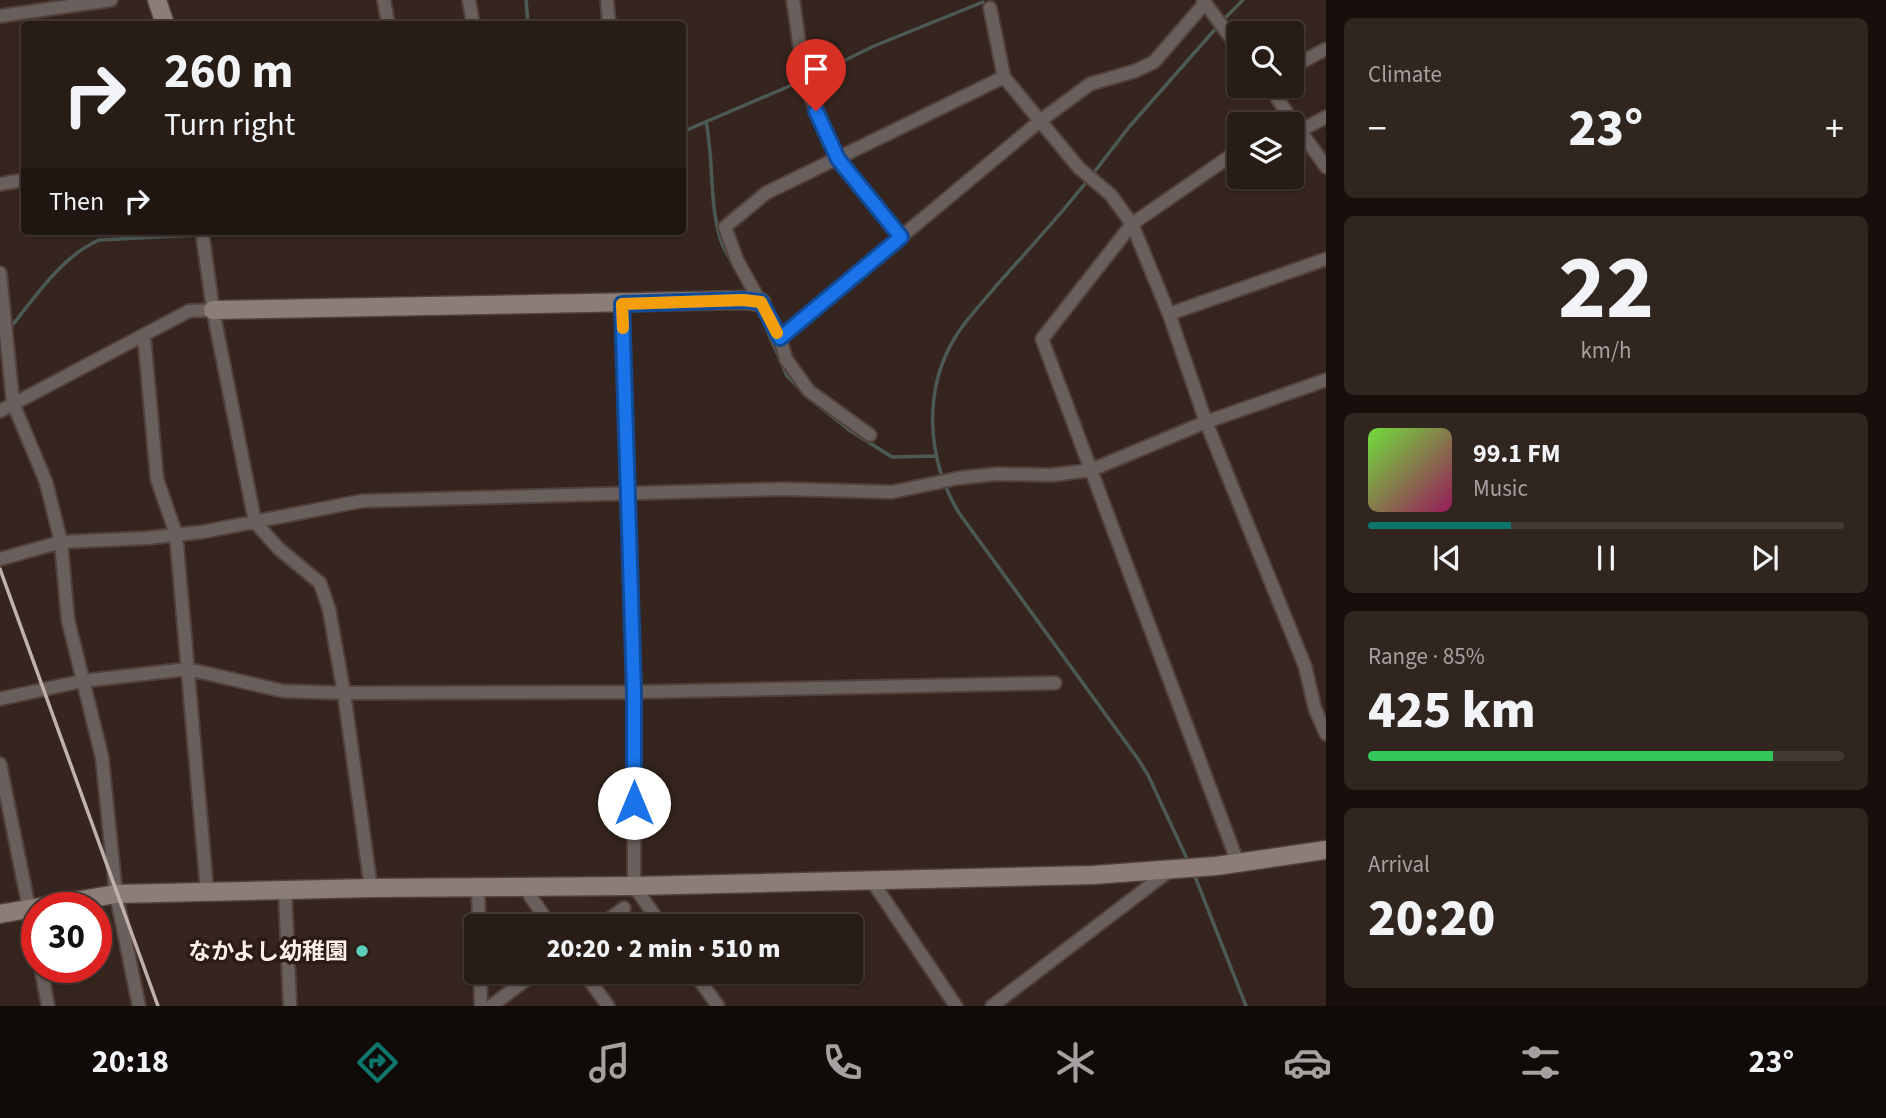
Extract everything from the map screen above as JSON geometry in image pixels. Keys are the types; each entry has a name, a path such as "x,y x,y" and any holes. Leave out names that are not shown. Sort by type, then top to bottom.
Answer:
{"street":[{"path":"0,16 111,0"},
{"path":"157,0 164,21"},
{"path":"384,0 388,21"},
{"path":"469,0 472,21"},
{"path":"607,0 609,21"},
{"path":"793,0 808,91 838,159 901,237"},
{"path":"780,338 1040,121 1090,84 1135,71 1154,62 1206,5 1227,33"},
{"path":"990,8 1004,77 1079,168 1111,195 1132,224 1169,314 1206,422 1305,666 1315,709 1326,734"},
{"path":"1304,61 1326,49"},
{"path":"870,435 809,391 786,359 780,338 737,260 725,227 766,193 1004,77"},
{"path":"1304,128 1326,117"},
{"path":"1304,134 1326,167"},
{"path":"1227,158 1132,224 1042,339 1238,863"},
{"path":"0,184 21,180"},
{"path":"203,236 213,310 255,522 278,548 320,583 329,609 344,693 371,888"},
{"path":"1169,314 1326,258"},
{"path":"0,273 13,402 46,482 61,541 68,620 102,757 116,894 139,1006"},
{"path":"0,411 189,311 743,300 761,302"},
{"path":"622,304 634,692 634,886 654,914"},
{"path":"144,335 157,479 176,534 206,891"},
{"path":"0,559 61,541 147,538 202,532 362,501 783,489 892,492 958,478 997,474 1052,475 1091,470 1206,422 1325,384"},
{"path":"0,699 82,681 188,669 283,691 344,693 634,692 1055,683"},
{"path":"0,764 26,892"},
{"path":"112,895 872,881 1169,872 1326,850"},
{"path":"992,1006 1169,872"},
{"path":"872,881 956,1006"},
{"path":"530,888 530,896 543,914"},
{"path":"478,889 479,914"},
{"path":"285,891 290,1006"},
{"path":"616,914 624,908"},
{"path":"0,914 21,910"},
{"path":"44,983 48,1006"},
{"path":"480,984 481,1006"},
{"path":"491,1006 521,984"},
{"path":"592,984 608,1006"},
{"path":"702,984 718,1006"}],"waterway":[{"path":"526,0 528,21"},
{"path":"1223,20 1243,0"},
{"path":"811,77 874,46 983,2"},
{"path":"1092,175 1129,127 1218,26"},
{"path":"686,130 792,85"},
{"path":"706,122 717,224 721,241 732,263"},
{"path":"1087,181 975,310 956,336 938,379 934,402 935,448 940,471 959,513 1138,759 1188,861"},
{"path":"10,328 61,267 85,247 99,240 199,235"},
{"path":"761,316 787,376 801,390"},
{"path":"809,398 849,430 892,457 935,456"},
{"path":"1194,874 1246,1006"}],"railway":[{"path":"0,569 158,1006"}],"slow traffic":[{"path":"623,328 622,304 743,300 761,302 777,333"}],"place":[{"name":"なかよし幼稚園","path":"362,951"}],"route":[{"path":"634,803 634,692 622,304 743,300 761,302 780,338 901,237 838,159 816,111"}]}
